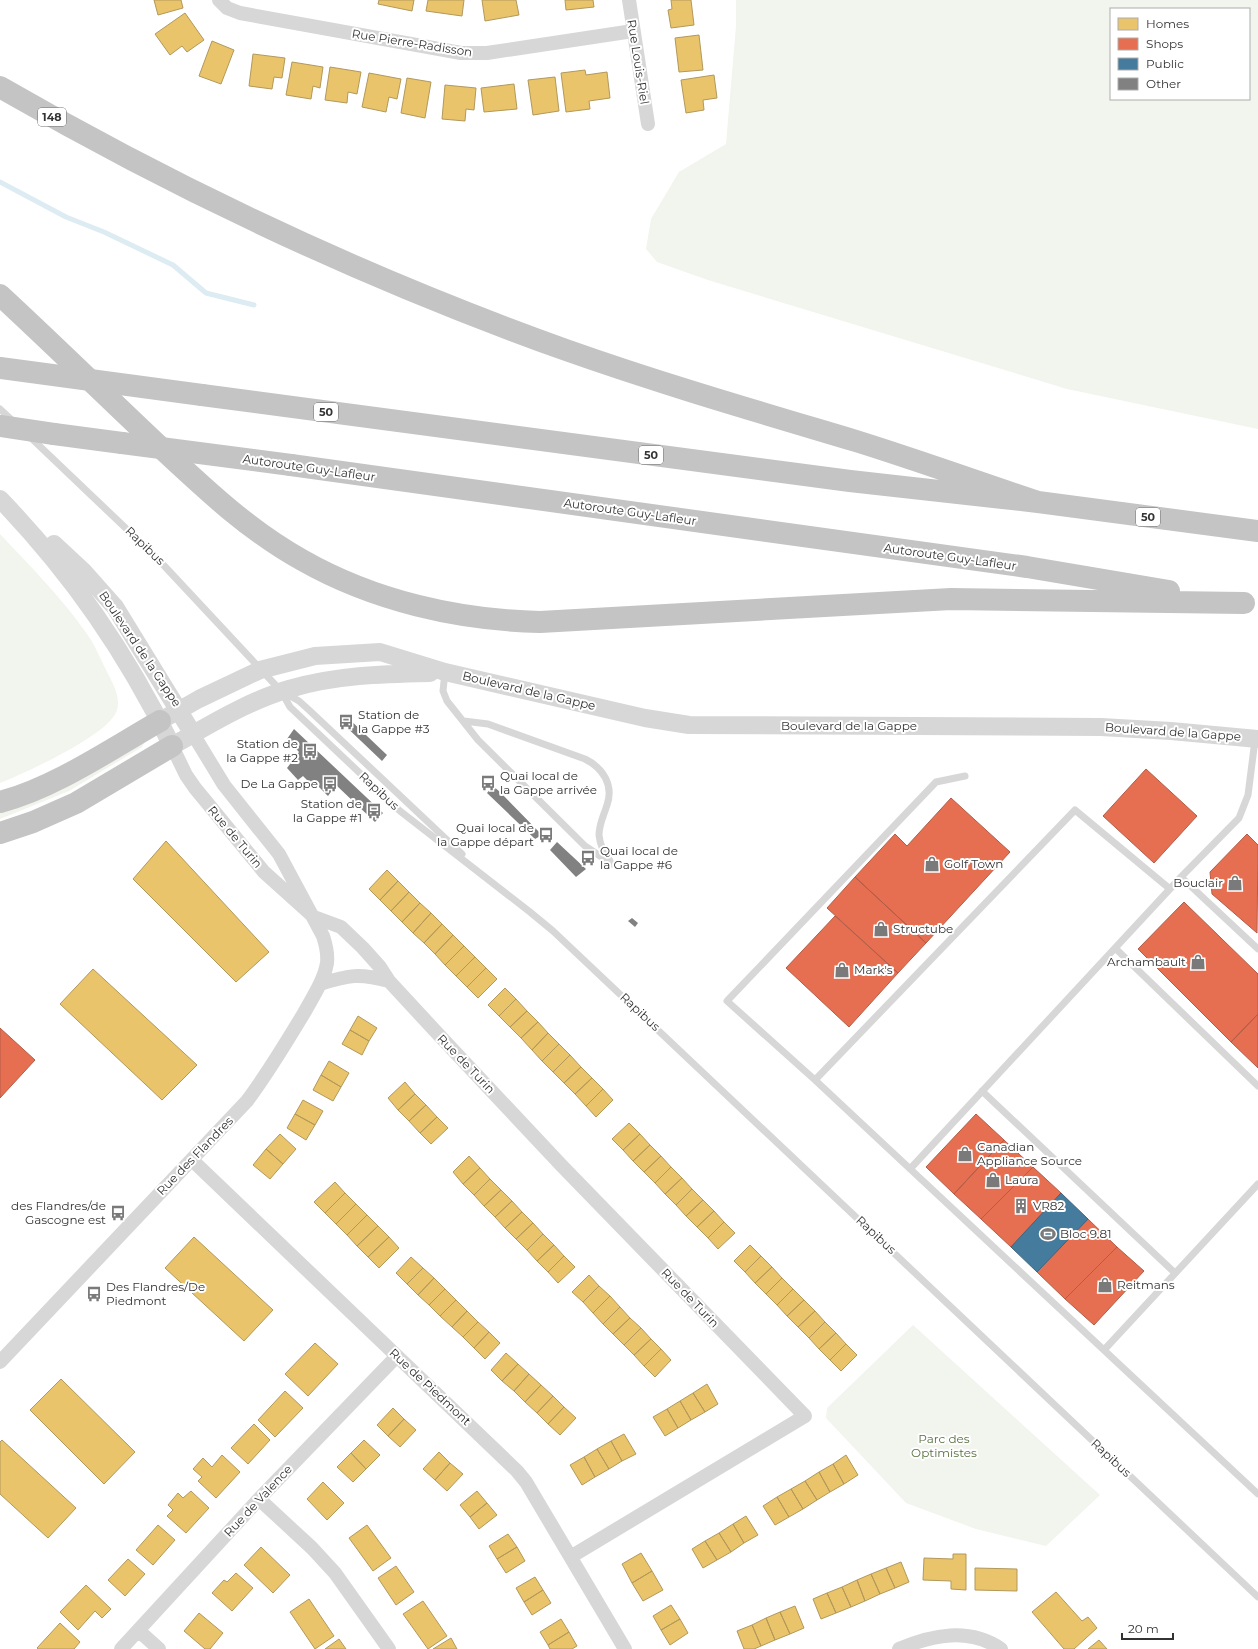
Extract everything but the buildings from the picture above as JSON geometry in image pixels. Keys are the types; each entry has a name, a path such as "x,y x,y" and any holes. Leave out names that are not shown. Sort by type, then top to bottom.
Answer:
{"highway":[{"name":"148","path":"0,87 106,146 205,196 286,235 483,320 662,382 859,442 1038,502"},
{"path":"0,295 202,487 258,532 302,560 334,577 376,594 424,608 490,619 540,622 951,599 1251,604"},
{"name":"50","path":"0,368 850,481 1038,502 1258,531"},
{"name":"Autoroute Guy-Lafleur","path":"0,428 291,465 1027,567 1251,604"},
{"path":"0,802 25,794 56,780 160,721"},
{"path":"0,833 33,822 76,803 172,746"}],"street":[{"name":"Rue Pierre-Radisson","path":"219,0 227,8 240,13 461,53 487,53 633,31"},
{"name":"Rue Louis-Riel","path":"628,0 648,124"},
{"name":"Boulevard de la Gappe","path":"0,498 45,548 92,609 122,653 149,698 172,746 255,702 281,691 324,681 370,675 445,672"},
{"name":"Boulevard de la Gappe","path":"0,498 67,556 106,596 127,626 179,710 199,698 260,670 315,656 340,653 380,652 445,672 645,718 689,724 1101,727 1256,738"},
{"path":"160,721 179,710 193,734"},
{"name":"Rue de Turin","path":"193,734 224,785 279,854 314,918"},
{"name":"Rue de Turin","path":"172,746 191,782 264,872 314,918 341,927 380,967 389,981 562,1166 805,1416 572,1556"},
{"name":"Rue des Flandres","path":"0,1362 239,1110 257,1088 296,1026 320,984 327,963 327,950 323,936 314,918"},
{"path":"320,984 344,977 358,975 389,981"},
{"name":"Rue de Piedmont","path":"192,1160 517,1471 572,1556 625,1649"},
{"name":"Rue de Valence","path":"121,1649 259,1499 397,1356"},
{"path":"259,1499 312,1548 335,1573 389,1649"},
{"path":"139,1631 159,1649"},
{"path":"899,1649 930,1638 946,1635 980,1638 1001,1649"}],"lane":[{"name":"Rapibus","path":"0,408 156,557 281,691 290,707 400,811 488,878 536,917 610,984 1258,1597"},
{"path":"445,672 443,686 445,696 450,706 464,721 478,740 585,846 612,864 601,847 600,823 608,800 609,789 604,774 598,768 585,759 488,724 464,721"},
{"name":"Rapibus","path":"281,691 299,701 310,710 488,878"},
{"path":"910,1169 1181,877 1234,823 1242,812 1248,795 1256,738"},
{"path":"965,776 936,782 727,1001 815,1080 1258,1494"},
{"path":"815,1080 1075,810 1170,889"},
{"path":"1181,877 1258,949"},
{"path":"1115,948 1258,1086"},
{"path":"982,1091 1174,1273"},
{"path":"1104,1350 1258,1184"}],"green space":[{"path":"736,0 1258,0 1258,429 1067,389 708,280 657,262 646,249 651,219 679,172 726,144 736,26"},
{"path":"0,534 48,585 81,626 93,644 113,684 117,694 118,705 117,710 111,720 83,741 46,762 0,783"},
{"path":"145,741 142,747 69,791 0,819 0,810"},
{"name":"Parc des Optimistes","path":"913,1325 1100,1495 1046,1546 976,1529 906,1503 826,1418 827,1408"}],"waterway":[{"path":"0,182 66,217 104,232 173,265 206,293 254,305"}],"place":[{"name":"Station de la Gappe #3","path":"346,722"},
{"name":"Station de la Gappe #2","path":"310,751"},
{"name":"Quai local de la Gappe arrivée","path":"488,783"},
{"name":"De La Gappe","path":"330,784"},
{"name":"Station de la Gappe #1","path":"374,811"},
{"name":"Quai local de la Gappe départ","path":"546,835"},
{"name":"Quai local de la Gappe #6","path":"588,858"},
{"name":"Golf Town","path":"932,864"},
{"name":"Bouclair","path":"1235,883"},
{"name":"Structube","path":"881,929"},
{"name":"Archambault","path":"1198,962"},
{"name":"Mark's","path":"842,970"},
{"name":"Canadian Appliance Source","path":"965,1154"},
{"name":"Laura","path":"993,1180"},
{"name":"VR82","path":"1021,1206"},
{"name":"des Flandres/de Gascogne est","path":"118,1213"},
{"name":"Bloc 9.81","path":"1048,1234"},
{"name":"Reitmans","path":"1105,1285"},
{"name":"Des Flandres/De Piedmont","path":"94,1294"}]}
